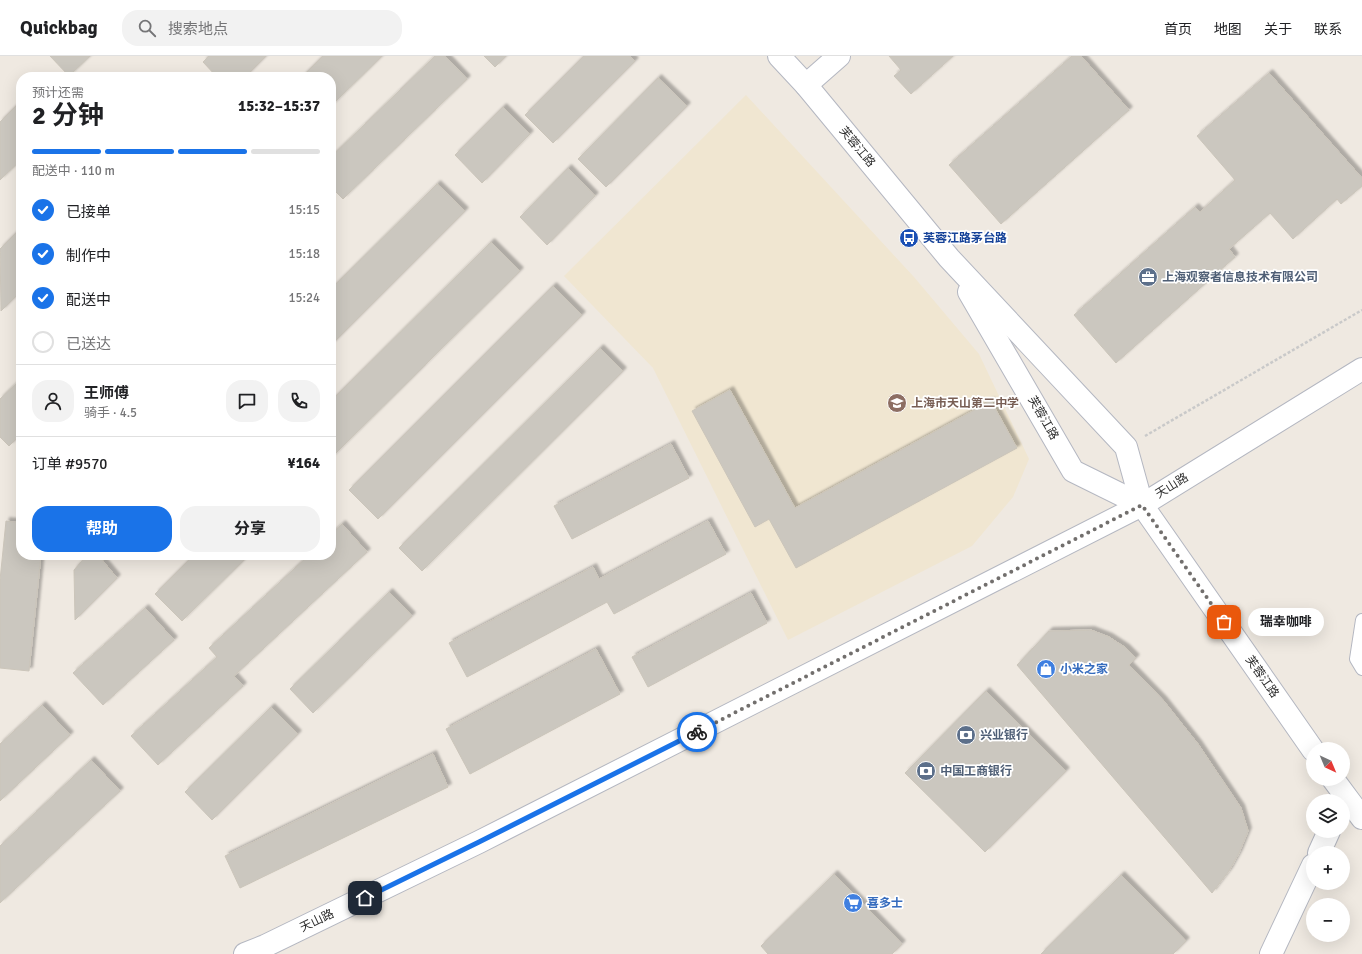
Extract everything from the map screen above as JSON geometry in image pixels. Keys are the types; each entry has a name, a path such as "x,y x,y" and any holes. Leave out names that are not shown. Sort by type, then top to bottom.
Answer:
{"street":[{"name":"芙蓉江路","path":"779,56 806,85 949,258 1126,447 1142,505 1307,742"},
{"path":"806,85 839,56"},
{"name":"芙蓉江路","path":"949,258 1073,471 1142,505"},
{"name":"天山路","path":"245,954 265,946 479,842 1142,505 1362,369"},
{"path":"1350,805 1362,818"},
{"path":"1271,954 1306,880"}],"lane":[{"path":"1362,620 1356,659 1362,669"}],"path":[{"path":"1126,447 1362,310"}],"shaded area":[{"path":"746,95 914,277 979,354 1029,459 1013,497 972,546 788,640 653,368 564,276"}],"building":[{"path":"50,56 90,56 73,72 65,72"},
{"path":"209,56 266,56 250,72 212,72 203,62"},
{"path":"323,56 382,56 336,101 336,72 307,72"},
{"path":"435,56 445,56 467,79 343,199 336,192 336,152"},
{"path":"484,56 506,56 495,67"},
{"path":"584,56 629,56 635,61 553,143 525,115"},
{"path":"889,56 953,56 911,94 894,76 901,70"},
{"path":"1072,56 1081,56 1129,110 1001,224 949,165"},
{"path":"1269,73 1362,178 1362,186 1341,204 1337,199 1293,239 1270,213 1229,249 1235,257 1116,363 1074,315 1195,207 1200,212 1235,180 1197,136"},
{"path":"658,78 687,106 606,187 578,159"},
{"path":"16,106 16,165 0,180 0,122"},
{"path":"503,107 530,134 482,183 455,155"},
{"path":"568,168 595,196 547,245 520,217"},
{"path":"437,184 465,211 336,340 336,284"},
{"path":"16,233 16,296 1,311 0,249"},
{"path":"491,242 520,271 336,453 336,396"},
{"path":"553,286 582,315 378,519 349,490"},
{"path":"600,348 623,371 422,571 399,548"},
{"path":"16,384 16,439 9,446 0,437 0,399"},
{"path":"730,390 795,508 991,401 1017,448 796,568 769,519 755,527 692,411"},
{"path":"671,444 689,478 572,539 554,506"},
{"path":"6,521 16,522 16,560 40,560 29,671 0,668 0,580"},
{"path":"708,521 726,554 614,614 607,602 467,677 449,643 593,567 599,579"},
{"path":"342,524 367,552 234,676 243,686 158,765 131,736 217,657 209,648 304,560 336,560 336,529"},
{"path":"83,560 102,560 117,578 75,620 74,570"},
{"path":"189,560 244,560 182,621 155,594"},
{"path":"389,592 412,616 313,713 290,689"},
{"path":"751,593 767,623 648,687 632,657"},
{"path":"145,608 174,640 103,705 73,673"},
{"path":"1091,630 1109,637 1126,648 1136,658 1129,665 1163,700 1198,744 1241,808 1248,831 1239,853 1229,871 1212,893 1017,665 1049,631"},
{"path":"596,649 620,694 470,774 446,729"},
{"path":"986,691 1066,771 985,852 905,773"},
{"path":"42,705 70,735 0,801 0,744"},
{"path":"271,707 298,734 212,820 185,792"},
{"path":"433,754 448,787 240,888 225,856"},
{"path":"91,760 120,791 0,903 0,846"},
{"path":"834,874 902,944 892,954 768,954 761,946"},
{"path":"1121,875 1186,941 1173,954 1041,954"}],"way so far":[{"path":"697,732 1142,505 1224,622"}],"place":[{"name":"芙蓉江路茅台路","path":"909,238"},
{"name":"上海观察者信息技术有限公司","path":"1148,277"},
{"name":"上海市天山第二中学","path":"897,403"},
{"name":"瑞幸咖啡","path":"1224,622"},
{"name":"小米之家","path":"1046,669"},
{"name":"兴业银行","path":"966,735"},
{"name":"中国工商银行","path":"926,771"},
{"name":"喜多士","path":"853,903"}],"route":[{"path":"365,898 697,732"}]}
